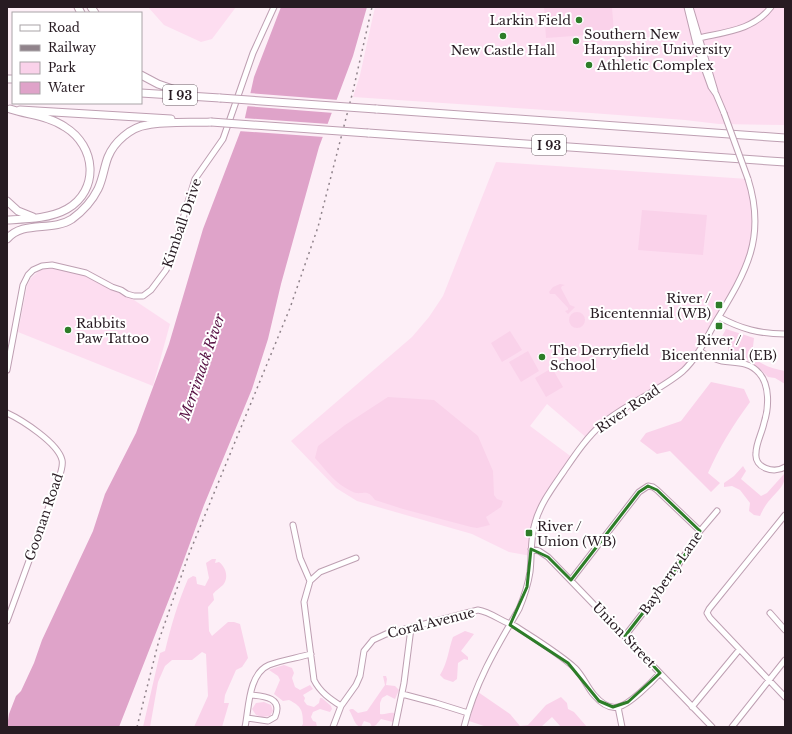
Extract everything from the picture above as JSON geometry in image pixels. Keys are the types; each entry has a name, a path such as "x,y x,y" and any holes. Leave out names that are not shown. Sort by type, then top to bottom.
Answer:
{"highway":[{"path":"142,76 158,84 202,97"},
{"name":"I 93","path":"142,93 785,138"},
{"path":"7,220 37,218 56,214 67,209 77,201 84,190 89,178 90,166 89,154 83,144 64,126 48,119 27,115 8,109"},
{"name":"I 93","path":"8,109 785,162"},
{"path":"7,229 56,226 68,222 86,207 99,187 108,156 114,146 131,131 146,125 211,122"},
{"path":"7,201 18,211 37,218"},
{"path":"7,239 15,232 22,229"}],"street":[{"name":"Kimball Drive","path":"7,370 23,285 28,275 33,270 46,265 80,271 93,275 112,287 122,290 127,294 138,297 143,296 151,290 163,275 174,251 195,179 223,139 253,54 274,7"},
{"name":"River Road","path":"687,7 697,48 711,87 716,94"},
{"name":"River Road","path":"464,727 475,690 510,625 527,587 534,525 541,506 564,470 593,432 610,418 679,374 690,363 699,351 744,272 752,250 756,217 752,194 748,179 716,94 690,7"},
{"path":"699,38 744,27 759,20 771,7"},
{"path":"719,317 742,328 761,332 785,334"},
{"path":"699,351 716,359 746,364 755,368 761,375 766,389 767,408 765,422 756,452 757,460 767,469 777,470 785,467"},
{"name":"Goonan Road","path":"7,413 25,423 44,438 58,453 62,461 61,473 7,621"},
{"path":"571,580 639,492 648,486 657,490 700,531"},
{"name":"Bayberry Lane","path":"625,636 670,578 700,531 717,511"},
{"path":"785,515 709,609 707,614 739,650 785,697"},
{"path":"293,525 300,558 310,581"},
{"name":"Union Street","path":"532,549 539,551 548,557 712,727"},
{"path":"340,706 323,694 314,680 304,602 310,581 320,572 356,558"},
{"name":"Coral Avenue","path":"333,727 340,706 356,685 360,676 363,656 370,643 377,637 478,610 488,613 510,625 515,626 579,672 599,701 609,706 618,707"},
{"path":"770,613 785,630"},
{"path":"396,727 408,659 411,628"},
{"path":"692,706 739,650"},
{"path":"245,727 255,679 264,668 311,654"},
{"path":"732,727 785,660"},
{"path":"622,727 618,707 639,694 660,673"},
{"path":"402,694 436,702 468,713"},
{"path":"247,718 268,721 275,717 277,713 278,707 276,702 271,699 251,695"}],"highlighted area":[{"path":"648,486 657,490 700,531 670,578 625,636 660,673 628,702 613,707 599,701 568,663 510,625 527,587 531,549 548,557 571,580 639,492"}],"shaded area":[{"path":"148,7 236,7 212,39 201,42 164,25"},
{"name":"Southern New Hampshire University","path":"375,7 785,7 785,125 719,124 591,113 353,97 360,75"},
{"name":"The Derryfield School","path":"496,162 748,179 755,207 752,250 719,317 685,369 619,412 588,439 547,404 530,426 573,458 537,515 531,556 509,552 472,534 357,501 336,488 291,441 412,337 429,317 443,296"},
{"path":"49,267 86,274 119,290 170,324 153,386 18,332 27,286 31,278 40,270"}],"green space":[{"name":"Larkin Field","path":"544,7 612,7 614,33 546,38"},
{"path":"642,210 707,215 703,255 638,250"},
{"path":"560,284 565,285 561,288 570,305 575,307 568,314 565,311 568,310 568,308 555,294 550,294 549,292 553,287"},
{"path":"577,312 584,317 585,320 580,327 577,328 570,323 569,320 574,313"},
{"path":"726,329 754,338 752,355 767,366 785,371 785,384 775,378 768,377 759,368 747,360 726,357 728,345 720,340"},
{"path":"510,331 522,350 502,362 491,343"},
{"path":"528,351 539,371 521,382 509,362"},
{"path":"552,368 563,387 546,397 535,378"},
{"path":"711,382 744,389 750,402 727,437 708,473 720,483 711,492 670,451 657,454 640,441 646,433 681,421"},
{"path":"388,397 434,400 478,436 493,471 494,495 497,499 503,501 501,507 486,517 490,525 477,528 471,527 375,500 368,493 354,493 336,481 315,458 318,446 345,425"},
{"path":"743,466 746,471 741,479 761,496 767,493 784,474 785,478 780,489 767,504 760,516 754,515 749,511 750,503 740,490 732,486 724,487 724,483 734,476"},
{"path":"212,559 216,559 215,563 219,562 221,564 226,573 226,579 223,585 213,594 214,600 208,607 209,631 212,636 228,622 240,624 248,658 242,667 236,670 225,695 224,703 229,703 222,727 194,727 208,696 206,654 202,652 192,660 172,660 165,666 158,682 150,727 143,727 160,653 165,651 184,588 188,579 193,576 196,577 197,584 205,586 209,578 206,563"},
{"path":"465,631 474,634 461,651 468,657 468,660 464,659 458,663 457,679 453,682 444,679 440,675 443,670 453,637"},
{"path":"284,665 292,668 294,673 292,678 295,687 300,690 310,685 313,689 303,695 305,698 304,701 307,705 314,707 319,703 320,698 322,698 331,706 332,709 330,712 320,709 313,712 311,717 313,721 316,722 317,727 301,727 303,724 302,712 299,707 289,700 283,701 274,694 280,680 278,676 269,670"},
{"path":"383,676 386,676 387,679 386,685 395,686 399,690 395,699 387,695 382,698 380,703 380,714 394,713 393,722 381,719 372,727 370,723 364,721 361,727 357,725 349,710 353,709 358,713 367,711 385,685"},
{"path":"478,692 510,714 520,726 528,725 546,705 561,697 567,703 568,709 574,712 587,727 561,727 552,717 541,727 487,727 469,721"},
{"path":"264,702 271,705 273,711 270,716 262,717 256,715 252,709 256,703"}],"water":[{"name":"Merrimack River","path":"281,7 367,7 353,56 319,147 281,284 268,339 252,389 204,505 119,727 7,727 9,714 16,696 21,691 34,663 42,640 93,531 105,494 136,433 169,344 203,229 244,122 254,77"}],"pier":[{"path":"248,93 338,100 334,113 245,106"},
{"path":"243,118 329,124 324,137 238,131"}],"railway":[{"path":"137,727 159,640 189,554 290,308 318,227 353,91 372,7"}],"place":[{"name":"Larkin Field","path":"579,20"},
{"name":"New Castle Hall","path":"503,36"},
{"name":"Southern New Hampshire University","path":"576,41"},
{"name":"Athletic Complex","path":"589,65"},
{"name":"River / Bicentennial (WB)","path":"719,305"},
{"name":"River / Bicentennial (EB)","path":"719,326"},
{"name":"Rabbits Paw Tattoo","path":"68,330"},
{"name":"The Derryfield School","path":"542,357"},
{"name":"River / Union (WB)","path":"529,533"}]}
